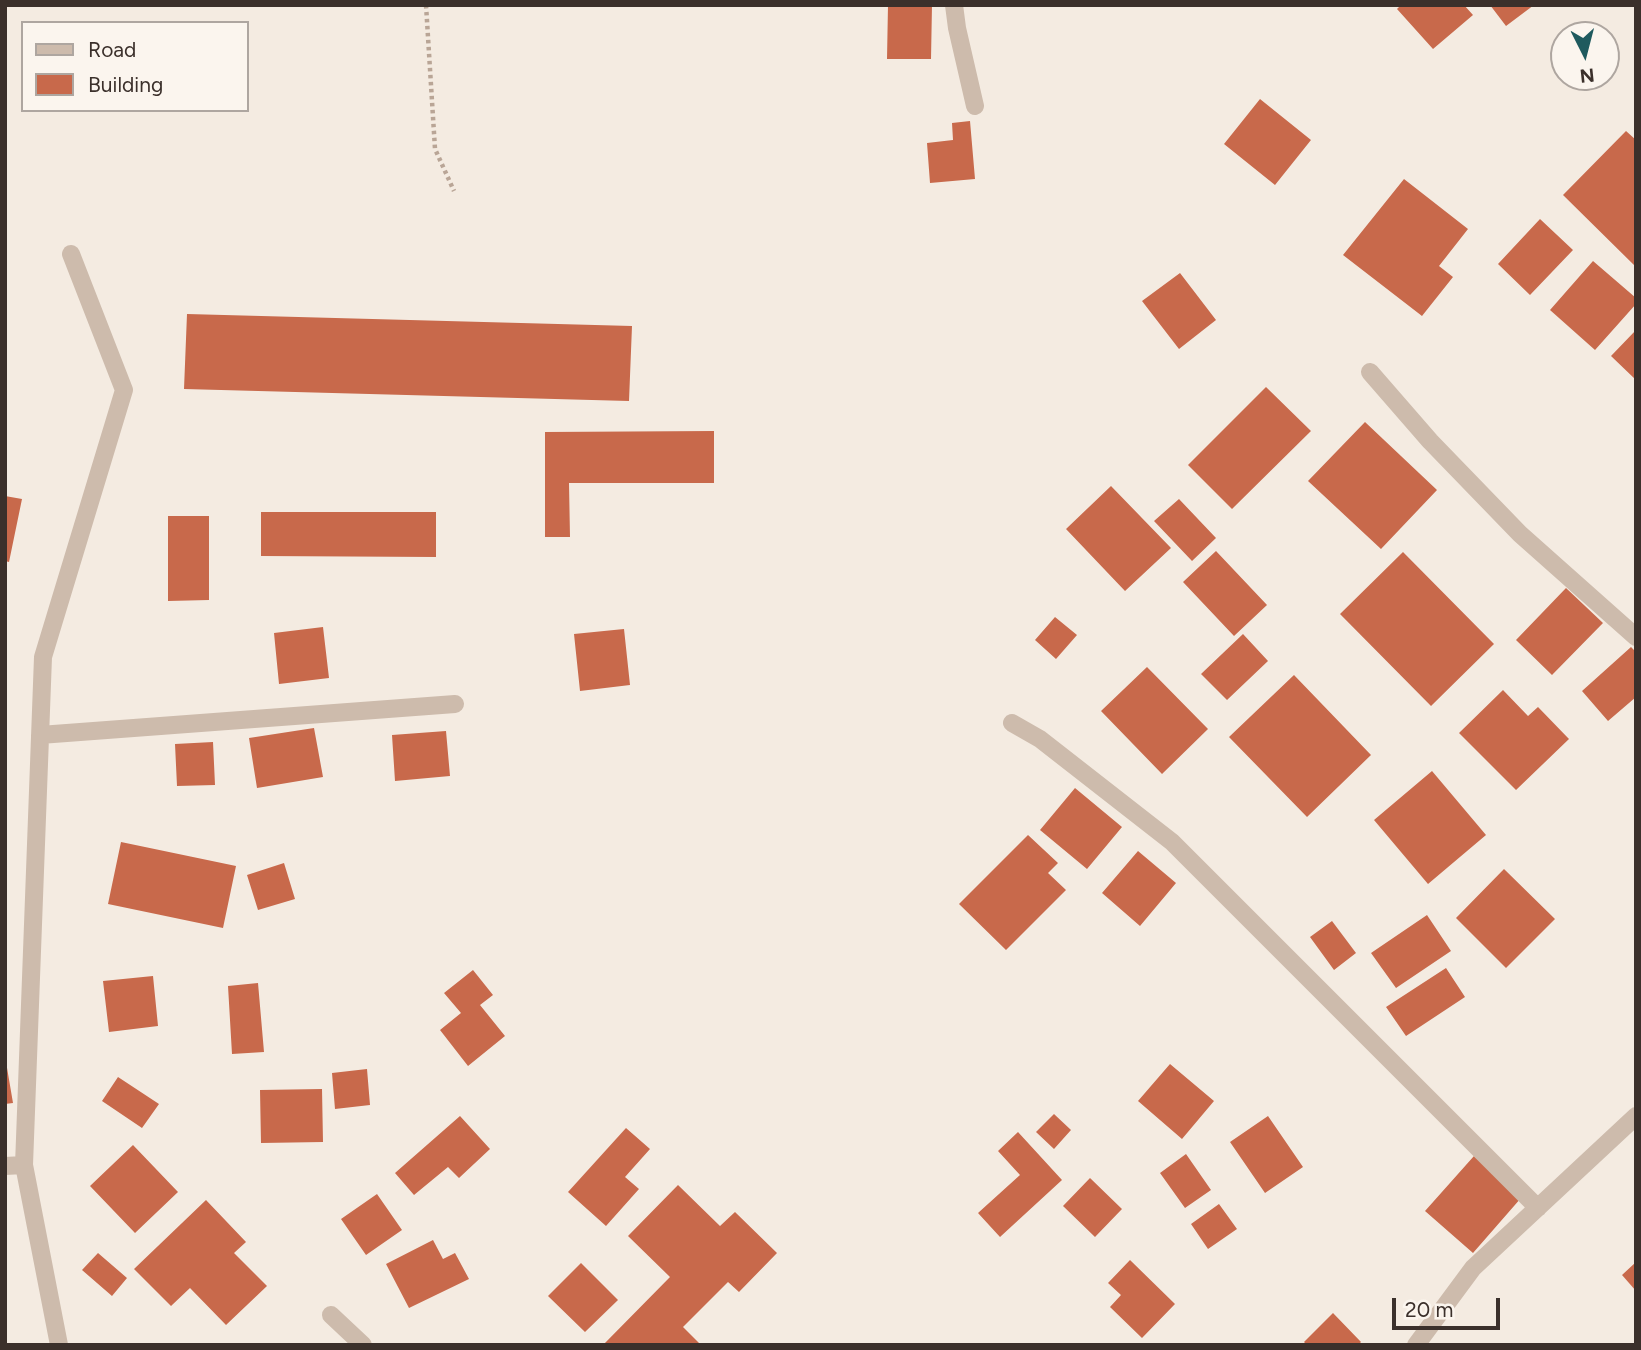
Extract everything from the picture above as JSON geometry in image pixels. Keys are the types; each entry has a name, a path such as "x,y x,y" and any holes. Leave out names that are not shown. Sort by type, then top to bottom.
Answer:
{"street":[{"path":"954,5 975,106"},
{"path":"59,1345 24,1165 43,657 124,390 71,254"},
{"path":"1370,372 1430,441 1520,534 1636,637"},
{"path":"40,734 455,704"},
{"path":"1012,723 1040,739 1172,842 1538,1208"},
{"path":"1416,1345 1473,1268 1636,1115"},
{"path":"5,1166 24,1165"},
{"path":"331,1315 363,1345"}],"path":[{"path":"426,5 435,149 454,191"}],"building":[{"path":"888,5 932,5 931,59 887,59"},
{"path":"1401,5 1464,5 1473,15 1433,49 1397,9"},
{"path":"1490,5 1534,5 1506,26"},
{"path":"1260,99 1311,140 1275,185 1224,144"},
{"path":"970,121 975,179 930,183 927,143 953,140 952,123"},
{"path":"1626,131 1636,140 1636,267 1563,195"},
{"path":"1404,179 1468,229 1439,266 1453,277 1422,316 1343,255"},
{"path":"1540,219 1573,250 1530,295 1498,264"},
{"path":"1593,261 1636,298 1636,304 1595,350 1550,310"},
{"path":"1180,273 1216,320 1179,349 1142,301"},
{"path":"187,314 632,326 629,401 184,389"},
{"path":"1636,330 1636,380 1611,356"},
{"path":"1266,387 1311,431 1232,509 1188,465"},
{"path":"1365,422 1437,490 1381,549 1308,481"},
{"path":"714,431 714,483 569,483 570,537 545,537 545,432"},
{"path":"1111,486 1171,548 1125,591 1066,529"},
{"path":"5,496 22,499 9,562 5,561"},
{"path":"1179,499 1216,538 1192,561 1154,521"},
{"path":"261,512 436,512 436,557 261,556"},
{"path":"168,516 209,516 209,600 168,601"},
{"path":"1216,551 1267,605 1234,636 1183,582"},
{"path":"1403,552 1494,644 1431,706 1340,614"},
{"path":"1566,588 1603,623 1552,675 1516,640"},
{"path":"1055,617 1077,635 1056,659 1035,640"},
{"path":"323,627 329,678 279,684 274,633"},
{"path":"624,629 630,685 580,691 574,634"},
{"path":"1243,634 1268,661 1227,700 1201,674"},
{"path":"1631,647 1636,652 1636,697 1608,721 1582,691"},
{"path":"1147,667 1208,729 1162,774 1101,711"},
{"path":"1294,675 1371,755 1307,817 1229,737"},
{"path":"1503,690 1528,716 1538,707 1569,739 1516,790 1459,733"},
{"path":"314,728 323,777 257,788 249,738"},
{"path":"446,731 450,776 395,781 392,735"},
{"path":"213,742 215,785 177,786 175,744"},
{"path":"1432,771 1486,835 1428,884 1374,820"},
{"path":"1075,788 1122,827 1087,869 1040,830"},
{"path":"1028,835 1058,863 1048,873 1066,890 1006,950 959,904"},
{"path":"121,842 236,866 223,928 108,904"},
{"path":"1138,851 1176,883 1140,926 1102,893"},
{"path":"284,863 295,899 258,910 247,875"},
{"path":"1504,869 1555,919 1506,968 1456,918"},
{"path":"1427,915 1451,951 1396,988 1371,953"},
{"path":"1332,921 1356,953 1334,970 1310,937"},
{"path":"1446,968 1465,997 1406,1036 1386,1007"},
{"path":"473,970 493,995 480,1005 505,1036 468,1066 440,1030 461,1013 444,993"},
{"path":"153,976 158,1026 109,1032 103,981"},
{"path":"258,983 264,1052 232,1054 228,986"},
{"path":"5,1056 13,1103 5,1104"},
{"path":"1170,1064 1214,1101 1182,1139 1138,1101"},
{"path":"367,1069 370,1105 335,1109 332,1073"},
{"path":"118,1077 159,1104 142,1128 102,1101"},
{"path":"322,1089 323,1142 261,1143 260,1090"},
{"path":"1054,1114 1071,1130 1054,1149 1036,1132"},
{"path":"460,1116 490,1149 459,1178 448,1167 414,1195 395,1173"},
{"path":"1268,1116 1303,1167 1265,1193 1230,1142"},
{"path":"626,1128 650,1149 625,1177 639,1189 606,1226 568,1192"},
{"path":"1018,1132 1062,1180 1000,1237 978,1213 1020,1175 998,1151"},
{"path":"133,1145 178,1192 135,1233 90,1186"},
{"path":"1186,1154 1211,1190 1185,1208 1160,1173"},
{"path":"1474,1156 1521,1198 1473,1253 1425,1211"},
{"path":"1090,1178 1122,1209 1095,1237 1063,1206"},
{"path":"678,1185 720,1226 735,1212 777,1253 739,1292 728,1282 683,1327 701,1345 603,1345 670,1277 628,1236"},
{"path":"377,1194 402,1230 366,1255 341,1219"},
{"path":"206,1200 246,1242 234,1253 267,1286 226,1325 190,1288 171,1306 134,1269"},
{"path":"1219,1204 1237,1229 1208,1249 1191,1224"},
{"path":"433,1240 443,1259 455,1253 469,1279 409,1308 386,1264"},
{"path":"98,1253 127,1278 112,1296 82,1270"},
{"path":"1130,1260 1175,1304 1142,1338 1110,1307 1121,1295 1108,1283"},
{"path":"1636,1262 1636,1291 1622,1275"},
{"path":"581,1263 618,1300 585,1332 548,1296"},
{"path":"1333,1313 1361,1342 1358,1345 1307,1345 1304,1342"}]}
